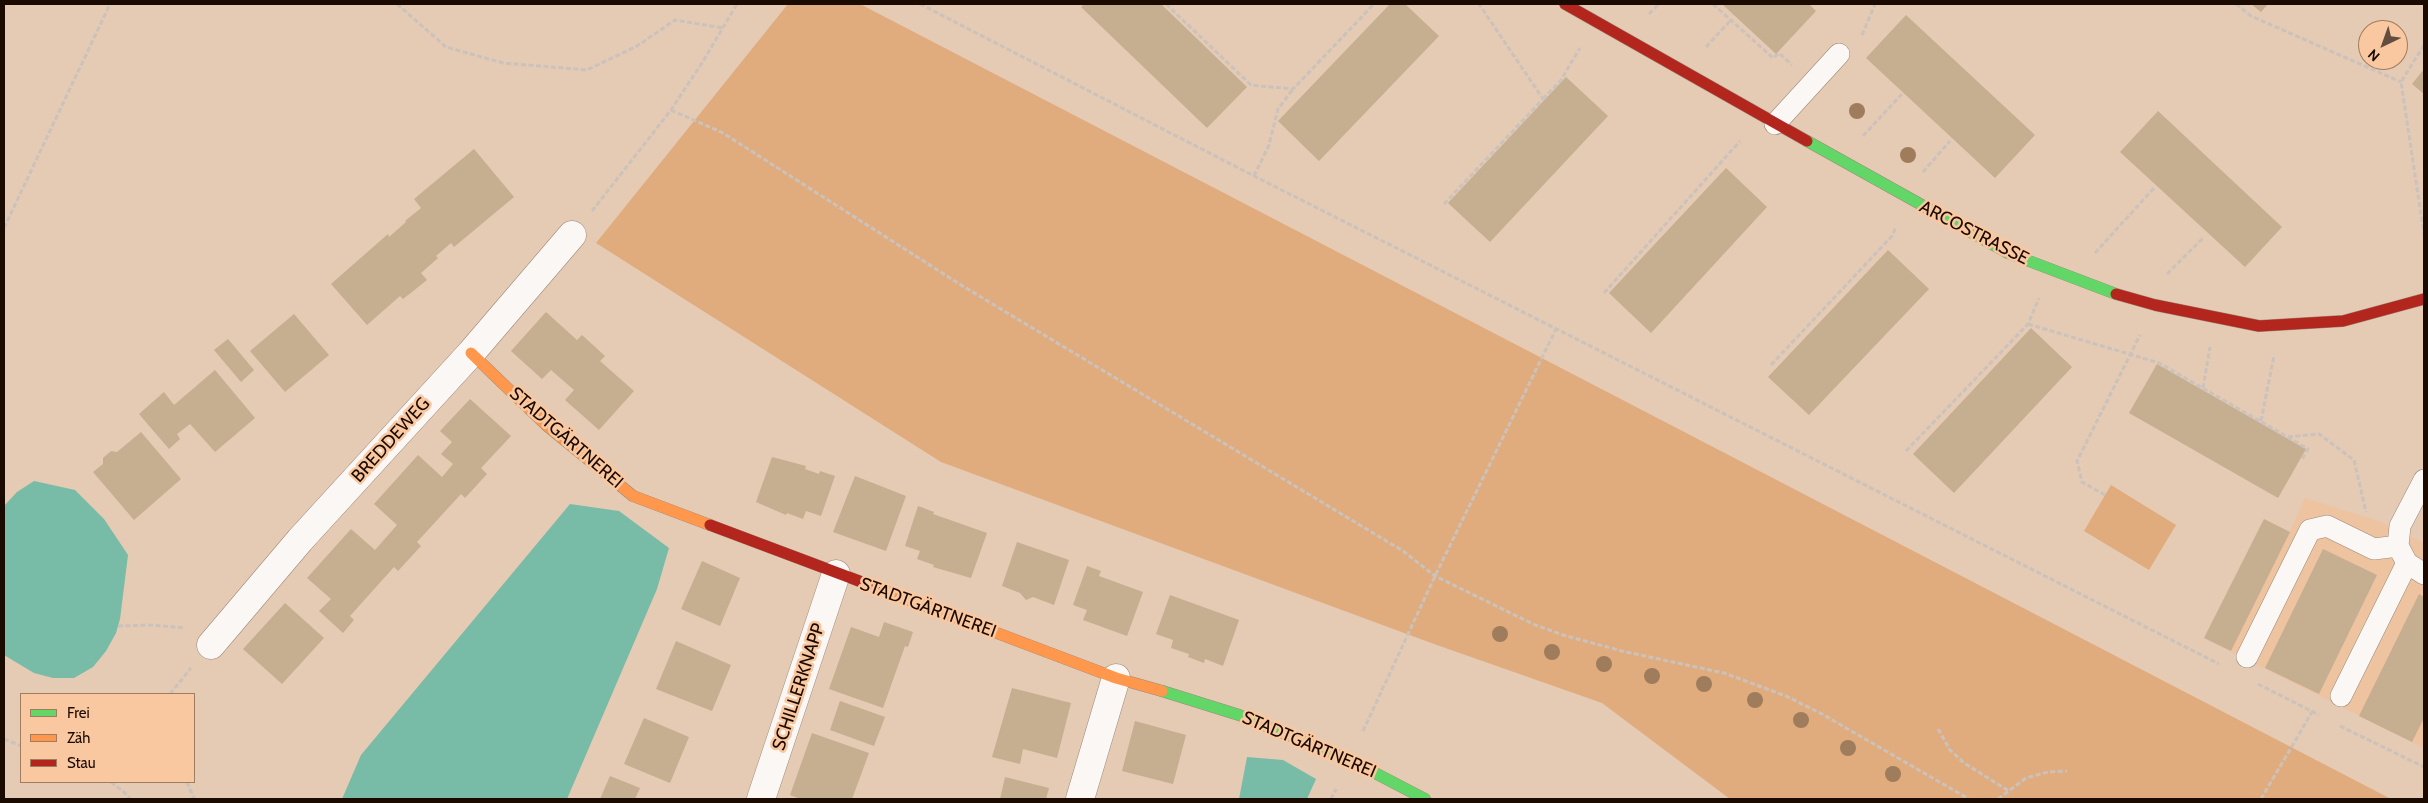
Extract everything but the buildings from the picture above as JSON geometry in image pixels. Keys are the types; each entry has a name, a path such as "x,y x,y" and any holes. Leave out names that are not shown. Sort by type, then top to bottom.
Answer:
{"street":[{"name":"ARCOSTRASSE","path":"1565,4 1775,124 2008,253 2107,291 2155,305 2259,326 2344,321 2424,299"},
{"name":"BREDDEWEG","path":"213,642 353,481 470,353 572,235"},
{"name":"STADTGÄRTNEREI","path":"470,353 546,425 633,496 1116,678 1182,696 1239,715 1350,760 1425,799"},
{"name":"SCHILLERKNAPP","path":"761,799 836,574"},
{"path":"1080,799 1116,678"}],"lane":[{"path":"1775,124 1839,54"},
{"path":"2341,696 2410,561 2400,526 2424,480"},
{"path":"2247,657 2310,530 2327,526 2374,550 2410,561"}],"path":[{"path":"4,228 110,4"},
{"path":"397,4 446,47 503,63 587,70 637,46 675,20 723,28"},
{"path":"572,235 617,181 671,110 737,4"},
{"path":"920,4 1254,176 2223,666"},
{"path":"1166,4 1251,85 1293,89"},
{"path":"1254,176 1269,145 1278,109 1293,89 1374,4"},
{"path":"1479,4 1543,99"},
{"path":"1713,4 1774,58 1779,53 1812,84"},
{"path":"2236,4 2251,16 2402,82"},
{"path":"1702,51 1731,20"},
{"path":"2424,45 2402,82 2424,234"},
{"path":"1444,204 1561,80 1581,48"},
{"path":"1860,140 1902,94"},
{"path":"671,110 724,133 1016,319 1396,546 1434,576 1533,624 1563,635 1622,651 1724,672 1778,693 1822,714 1969,799"},
{"path":"1604,293 1740,140"},
{"path":"1920,174 1950,141"},
{"path":"2091,258 2155,187"},
{"path":"1771,365 1892,236 1896,228"},
{"path":"2166,275 2204,237"},
{"path":"1906,451 2028,324 2039,299"},
{"path":"2028,324 2159,363 2308,449 2302,461"},
{"path":"1350,760 1434,576 1556,329"},
{"path":"2105,495 2082,482 2077,461 2143,329"},
{"path":"2203,388 2209,349"},
{"path":"2260,422 2273,363"},
{"path":"2287,437 2319,434 2354,460 2374,550"},
{"path":"118,626 184,627 193,635 213,642"},
{"path":"2250,680 2324,718"},
{"path":"2261,799 2312,712"},
{"path":"2339,725 2424,767"},
{"path":"1938,729 1950,750 1964,764 2008,792"},
{"path":"4,739 20,746"},
{"path":"1998,799 2026,778 2048,772 2067,771"},
{"path":"111,783 130,799"},
{"path":"188,783 194,799"}],"shaded area":[{"path":"788,4 860,4 2391,799 1730,799 1602,703 1434,644 941,462 596,243"},
{"path":"2111,485 2176,525 2149,570 2084,531"},
{"path":"2305,498 2381,522 2424,543 2424,748 2204,638 2264,519 2290,532"}],"water":[{"path":"34,481 75,490 104,519 128,555 120,619 116,633 106,651 93,667 74,678 53,678 34,673 4,655 4,506 17,492"},
{"path":"570,504 619,511 669,548 657,589 567,799 342,799 361,755"},
{"path":"1247,757 1283,760 1316,779 1307,799 1239,799"}],"traffic: fast":[{"path":"1807,141 2008,253 2116,294"},
{"path":"1162,691 1239,715 1350,760 1425,799"}],"traffic: slow":[{"path":"471,353 546,425 633,496 710,525"},
{"path":"883,590 1116,678 1162,691"}],"traffic: jam":[{"path":"1565,4 1807,141"},
{"path":"2116,294 2155,305 2259,326 2343,321 2424,299"},
{"path":"710,525 883,590"}]}
